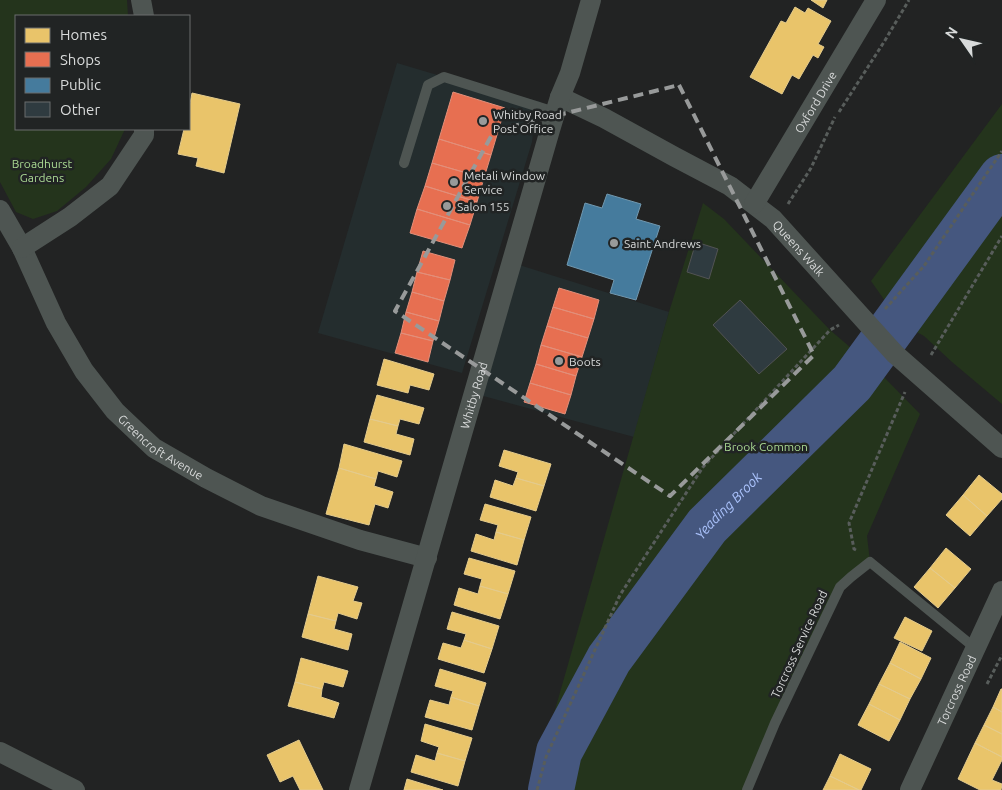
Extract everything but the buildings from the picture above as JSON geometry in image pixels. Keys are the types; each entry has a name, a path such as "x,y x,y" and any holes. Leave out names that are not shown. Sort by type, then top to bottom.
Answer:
{"street":[{"path":"141,0 144,15"},
{"name":"Whitby Road","path":"359,790 558,104 570,73 591,0"},
{"name":"Oxford Drive","path":"754,204 876,0"},
{"name":"Queens Walk","path":"558,104 604,118 730,186 754,204 876,318 895,354 1002,448"},
{"path":"22,248 70,218 110,186 144,135 144,130"},
{"name":"Greencroft Avenue","path":"0,210 22,248 56,324 84,371 115,411 154,448 206,478 261,506 360,540 427,558"},
{"name":"Torcross Road","path":"910,790 1002,590"},
{"path":"0,752 75,790"}],"lane":[{"path":"404,163 428,85 444,77 558,104"},
{"path":"870,562 975,648"},
{"name":"Torcross Service Road","path":"747,790 776,723 840,587 870,562"}],"path":[{"path":"788,204 811,168 836,116 884,42 908,0"},
{"path":"876,318 924,266 1002,151"},
{"path":"931,356 1002,236"},
{"path":"537,790 546,758 620,595 703,467 830,330 838,325"},
{"path":"870,562 854,548 849,523 906,391"}],"highlighted area":[{"path":"679,85 814,355 670,496 395,311 494,131"}],"shaded area":[{"path":"397,63 541,102 534,123 532,142 462,373 318,333"},
{"path":"516,264 669,312 634,437 476,394"}],"green space":[{"name":"Broadhurst Gardens","path":"0,0 127,0 128,15 15,15 15,130 125,130 111,159 86,187 57,211 33,219 16,212 0,182"},
{"path":"1002,104 1002,404 924,336 909,328 890,308 871,281"},
{"name":"Brook Common","path":"703,203 724,219 830,330 878,371 920,414 867,536 870,562 840,587 747,790 532,790 669,312"}],"waterway":[{"name":"Yeading Brook","path":"551,790 559,752 609,659 707,526 852,383 1002,177"}],"place":[{"name":"Whitby Road Post Office","path":"483,121"},
{"name":"Metali Window Service","path":"454,182"},
{"name":"Salon 155","path":"447,206"},
{"name":"Saint Andrews","path":"614,243"},
{"name":"Boots","path":"559,361"}]}
